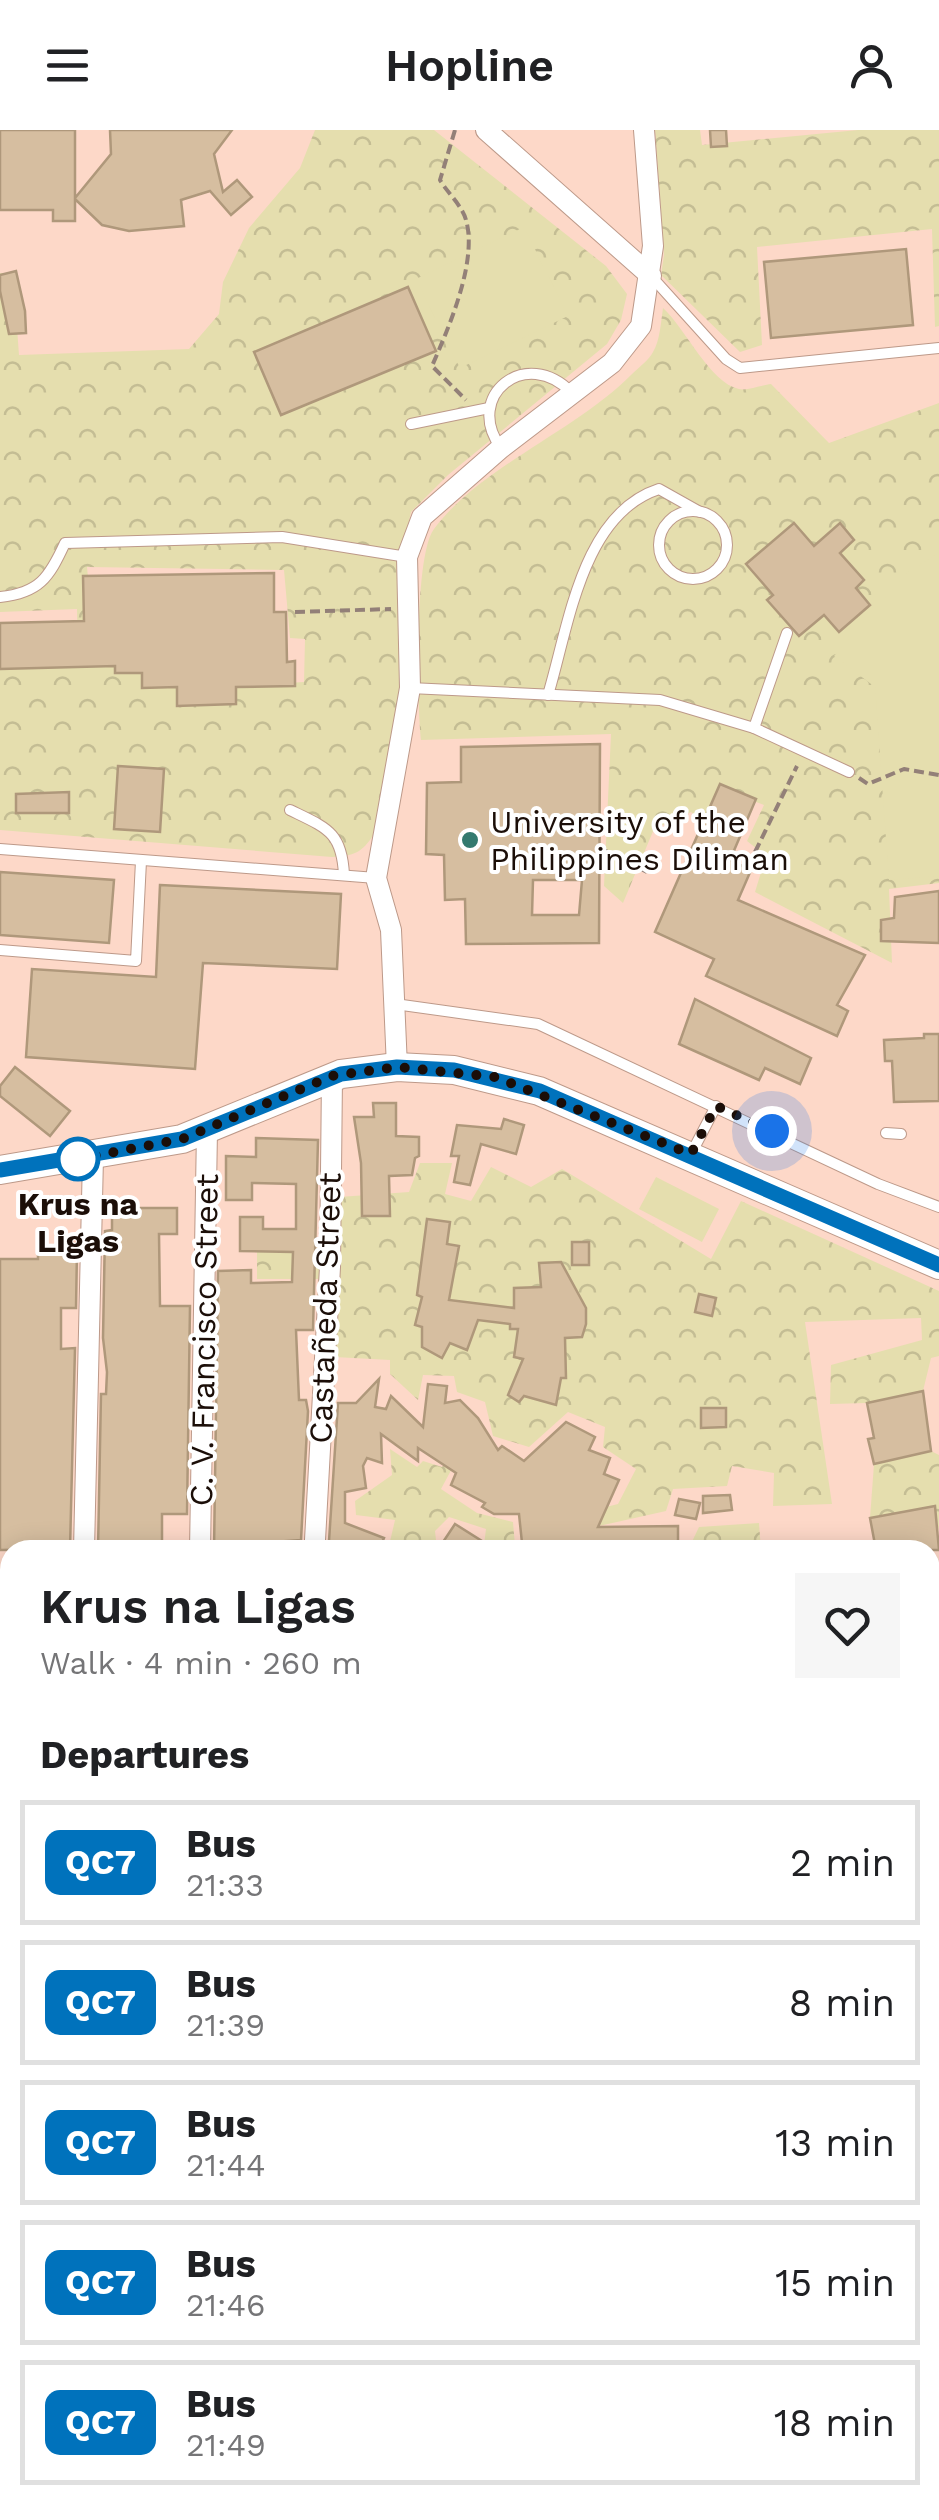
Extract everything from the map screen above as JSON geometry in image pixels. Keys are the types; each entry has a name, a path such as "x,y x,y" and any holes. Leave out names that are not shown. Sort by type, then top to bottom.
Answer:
{"main road":[{"path":"0,1170 93,1157 208,1130 332,1076 397,1067 495,1077 691,1154 939,1265"}],"street":[{"path":"486,130 651,276"},
{"path":"397,1067 391,930 376,878 410,688 407,557 422,517 501,448 630,346 641,326 651,276 652,222 644,130"},
{"name":"Castañeda Street","path":"315,1540 330,1267 332,1076"},
{"name":"C. V. Francisco Street","path":"200,1540 208,1130"},
{"path":"84,1540 93,1157"}],"lane":[{"path":"651,276 726,360 740,368 939,348"},
{"path":"501,448 492,437 490,408 504,383 530,372 560,380 572,393"},
{"path":"411,424 490,408"},
{"path":"548,695 596,540 632,498 659,490 711,516 726,535 724,558 708,576 685,579 674,574 660,556 660,532 677,515 700,512"},
{"path":"0,597 28,594 48,579 65,543 282,537 407,557"},
{"path":"754,728 788,634"},
{"path":"410,688 660,700 754,728 850,772"},
{"path":"290,810 322,825 337,839 342,848 344,875"},
{"path":"0,849 376,878"},
{"path":"0,950 136,960 141,861"},
{"path":"395,1004 538,1024 878,1184 939,1207"},
{"path":"691,1154 716,1106"},
{"path":"886,1133 902,1134"}],"path":[{"path":"455,130 440,180 466,220 465,265 454,314 432,366 466,402 490,408"},
{"path":"295,612 407,608"},
{"path":"756,852 804,751"},
{"path":"850,772 868,784 904,770 939,774"},
{"path":"598,847 648,873"}],"shaded area":[{"name":"University of the Philippines Diliman","path":"0,130 939,130 939,1540 0,1540"}],"green space":[{"path":"315,130 434,130 606,266 627,294 621,320 607,344 448,475 411,512 399,569 404,684 374,834 361,849 332,857 0,830 0,663 78,662 77,609 0,612 0,273 13,273 19,355 189,349 219,314 223,282 249,228 300,168","holes":["87,567 284,570 290,638 305,639 304,682 188,689 91,609"]},
{"path":"655,130 700,130 702,145 858,130 939,130 939,326 935,327 932,229 757,247 762,345 740,352 661,275 664,255"},
{"path":"524,227 568,316 460,368 416,279"},
{"path":"663,308 718,377 739,389 771,384 829,443 939,403 939,883 889,889 892,963 755,892 766,856 747,841 764,805 722,789 702,821 691,812 654,829 623,903 604,886 611,734 421,740 420,598 423,568 434,529 476,487 584,414 643,364 657,342"},
{"path":"939,552 939,876 889,880 875,687 834,656 907,573"},
{"path":"420,1163 452,1163 445,1194 471,1201 491,1167 531,1187 562,1169 711,1259 741,1201 939,1291 939,1356 931,1358 923,1391 867,1403 830,1404 831,1365 922,1340 921,1318 805,1322 832,1504 773,1506 774,1473 732,1466 727,1486 673,1489 666,1511 599,1526 602,1508 618,1504 636,1469 603,1447 605,1427 568,1412 529,1447 493,1436 485,1402 457,1392 454,1376 423,1375 418,1400 390,1374 390,1360 316,1356 318,1279 257,1279 257,1250 336,1247 339,1197 409,1192"},
{"path":"656,1177 719,1209 702,1242 639,1209"},
{"path":"390,1449 417,1467 423,1461 442,1467 450,1457 455,1463 441,1489 477,1513 513,1522 514,1540 485,1540 486,1529 449,1517 435,1531 436,1540 390,1540 395,1520 356,1515 355,1501 392,1475"},
{"path":"931,1451 939,1455 939,1531 934,1506 870,1518 874,1464"},
{"path":"759,1523 760,1540 693,1540 699,1527"}],"building":[{"path":"0,130 75,130 75,198 111,154 110,130 232,130 214,154 223,192 237,180 252,197 231,215 210,191 181,200 184,226 129,231 102,225 75,199 75,221 53,221 53,210 0,210"},
{"path":"710,130 726,130 727,146 711,147"},
{"path":"906,249 913,325 771,338 764,262"},
{"path":"16,271 26,333 9,334 0,275"},
{"path":"408,287 436,351 281,415 254,352"},
{"path":"794,523 814,546 840,523 854,540 840,553 864,580 856,588 870,605 839,632 824,615 799,636 767,600 773,595 746,564"},
{"path":"274,573 274,612 286,612 287,662 295,661 295,686 236,687 236,704 177,706 177,687 142,688 142,673 115,673 115,666 0,669 0,623 84,621 83,576"},
{"path":"600,744 599,943 466,944 465,899 445,900 444,855 426,854 427,783 461,782 461,747","holes":["533,880 582,880 579,915 532,915"]},
{"path":"118,766 164,769 160,832 114,829"},
{"path":"720,784 756,799 730,860 751,870 738,900 865,955 837,1005 848,1011 837,1036 706,976 714,959 655,932"},
{"path":"69,792 69,813 16,813 16,794"},
{"path":"0,872 114,880 109,943 0,935"},
{"path":"160,885 341,894 337,969 203,963 195,1069 26,1057 32,969 156,977"},
{"path":"939,891 939,943 881,941 881,920 894,918 895,897"},
{"path":"695,999 811,1058 800,1084 765,1068 759,1080 679,1044"},
{"path":"924,1034 939,1034 939,1101 894,1102 892,1061 885,1061 884,1040 924,1038"},
{"path":"15,1067 70,1111 50,1136 0,1096 0,1086"},
{"path":"373,1103 396,1103 396,1136 419,1137 419,1156 415,1158 412,1175 389,1176 390,1216 362,1216 361,1163 354,1117 374,1117"},
{"path":"504,1119 524,1125 516,1154 481,1144 470,1185 454,1182 459,1156 451,1156 457,1125 501,1129"},
{"path":"256,1138 318,1140 313,1330 296,1330 299,1400 306,1400 308,1411 301,1540 214,1540 218,1271 251,1270 251,1283 292,1282 293,1252 240,1251 240,1217 263,1217 263,1229 296,1229 296,1184 252,1183 252,1200 226,1200 226,1156 256,1157"},
{"path":"112,1208 177,1208 177,1234 159,1234 160,1306 190,1306 187,1514 162,1514 162,1540 98,1540 101,1394 106,1394 107,1372 103,1338 105,1231 112,1230"},
{"path":"427,1219 450,1222 447,1244 459,1246 449,1300 514,1308 514,1288 541,1287 539,1263 561,1262 586,1308 586,1324 582,1337 565,1338 566,1378 561,1378 556,1405 524,1396 519,1402 508,1395 523,1359 514,1357 518,1329 510,1329 510,1324 478,1320 467,1350 450,1343 442,1358 422,1347 422,1327 415,1325 422,1297 417,1295"},
{"path":"572,1242 589,1242 589,1265 572,1265"},
{"path":"38,1250 77,1251 76,1308 61,1308 61,1349 75,1348 70,1540 0,1540 0,1259 38,1259"},
{"path":"699,1294 716,1298 712,1316 695,1312"},
{"path":"379,1379 375,1407 386,1409 391,1396 423,1427 428,1384 447,1386 445,1403 460,1400 478,1418 498,1450 502,1446 524,1461 566,1422 595,1437 589,1450 610,1458 604,1474 619,1480 598,1527 678,1526 678,1540 522,1540 519,1514 494,1514 482,1507 485,1503 451,1485 456,1473 418,1448 418,1461 381,1434 382,1463 367,1458 363,1466 366,1488 345,1492 345,1523 383,1540 329,1540 338,1403 356,1403"},
{"path":"923,1391 931,1451 874,1464 868,1439 874,1438 867,1403"},
{"path":"701,1408 726,1408 726,1427 701,1428"},
{"path":"730,1495 732,1510 703,1513 703,1496"},
{"path":"679,1499 700,1503 696,1519 675,1515"},
{"path":"935,1506 938,1540 874,1540 870,1518"},
{"path":"455,1524 480,1540 444,1540"}],"bus line":[{"name":"QC7","path":"0,1170 136,1150 182,1139 341,1074 397,1067 454,1070 540,1091 939,1265"}],"place":[{"name":"University of the Philippines Diliman","path":"470,840"},
{"name":"Krus na Ligas","path":"78,1159"}],"route":[{"path":"78,1159 182,1139 332,1076 397,1067 495,1077 540,1091 691,1154 716,1106 772,1131"}]}
